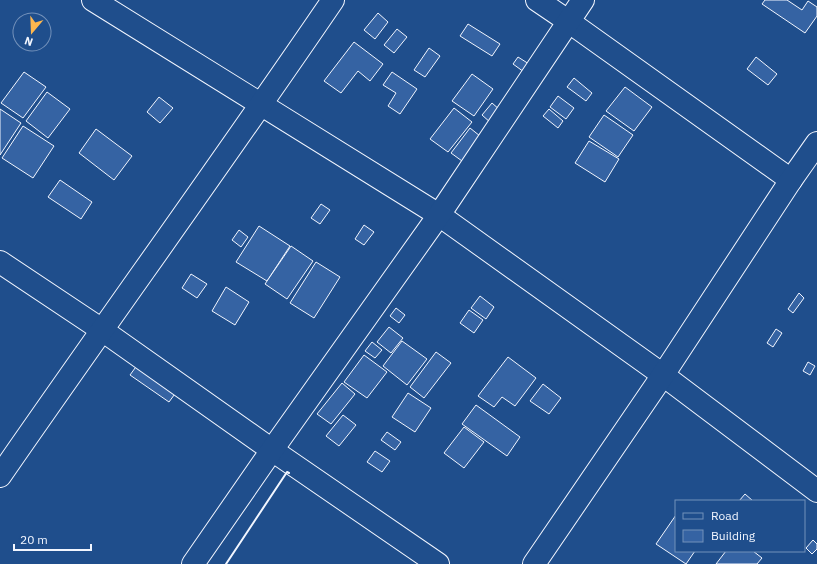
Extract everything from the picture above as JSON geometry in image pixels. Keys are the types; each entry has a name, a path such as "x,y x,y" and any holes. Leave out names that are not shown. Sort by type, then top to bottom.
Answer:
{"street":[{"path":"93,0 439,215 663,375 817,491"},
{"path":"0,476 262,104 333,0"},
{"path":"537,0 791,180"},
{"path":"193,564 439,215 583,0"},
{"path":"534,564 663,375 817,143"},
{"path":"0,262 102,330 272,450 438,564"}],"building":[{"path":"765,0 787,0 802,10 808,1 817,7 817,16 805,33 762,4"},
{"path":"378,13 388,22 375,39 364,30"},
{"path":"468,24 500,44 492,56 460,36"},
{"path":"397,29 407,37 394,53 384,45"},
{"path":"354,42 383,64 370,81 358,71 341,93 324,81"},
{"path":"429,48 440,56 425,77 414,70"},
{"path":"518,57 529,64 524,72 513,64"},
{"path":"756,57 777,74 768,85 747,69"},
{"path":"24,72 46,87 23,118 1,103"},
{"path":"392,72 417,89 400,114 388,106 396,93 383,85"},
{"path":"472,74 493,89 474,116 452,101"},
{"path":"574,78 592,93 586,101 567,87"},
{"path":"625,87 652,107 634,131 606,111"},
{"path":"47,92 70,109 48,138 26,121"},
{"path":"558,96 574,108 566,119 550,107"},
{"path":"159,97 173,108 160,123 147,112"},
{"path":"492,103 500,110 491,123 482,115"},
{"path":"454,108 472,122 448,152 430,139"},
{"path":"0,109 21,123 0,155"},
{"path":"549,109 563,121 558,128 543,116"},
{"path":"604,115 633,135 618,157 589,137"},
{"path":"23,126 54,146 33,178 2,158"},
{"path":"470,128 480,136 462,161 451,153"},
{"path":"96,129 132,156 114,180 79,153"},
{"path":"589,141 619,159 605,182 575,163"},
{"path":"60,180 92,202 81,219 48,197"},
{"path":"321,204 330,210 320,224 311,218"},
{"path":"364,225 374,232 364,245 355,239"},
{"path":"259,226 290,246 267,281 236,262"},
{"path":"239,230 248,237 241,247 232,240"},
{"path":"291,246 313,261 287,299 265,284"},
{"path":"316,262 340,277 314,318 290,303"},
{"path":"191,274 207,284 197,298 182,288"},
{"path":"226,287 249,302 235,325 212,311"},
{"path":"799,293 804,298 793,313 788,309"},
{"path":"480,296 494,307 486,319 471,308"},
{"path":"396,308 405,315 399,323 390,316"},
{"path":"469,310 483,320 474,333 460,323"},
{"path":"389,327 403,338 391,353 377,342"},
{"path":"776,329 782,333 773,347 767,343"},
{"path":"402,341 427,359 407,385 383,366"},
{"path":"372,342 382,350 375,358 365,351"},
{"path":"436,352 451,363 424,398 410,387"},
{"path":"364,355 387,372 367,398 344,382"},
{"path":"508,357 536,378 515,406 502,397 494,407 478,396"},
{"path":"808,362 815,366 810,375 803,371"},
{"path":"138,364 177,391 169,402 130,375"},
{"path":"342,383 355,394 331,424 317,414"},
{"path":"543,384 561,398 549,414 530,401"},
{"path":"408,393 431,408 415,432 392,417"},
{"path":"476,405 520,437 507,456 462,424"},
{"path":"343,415 356,425 339,446 326,436"},
{"path":"464,427 484,442 464,468 444,453"},
{"path":"387,432 401,442 395,450 381,440"},
{"path":"375,451 390,461 382,472 367,462"},
{"path":"745,494 752,500 740,500"},
{"path":"675,516 675,552 694,552 686,564 656,544"},
{"path":"813,540 817,544 817,549 812,554 806,548"},
{"path":"725,552 754,552 762,558 757,564 716,564"}],"wall":[{"path":"226,564 287,472 289,473"}]}
